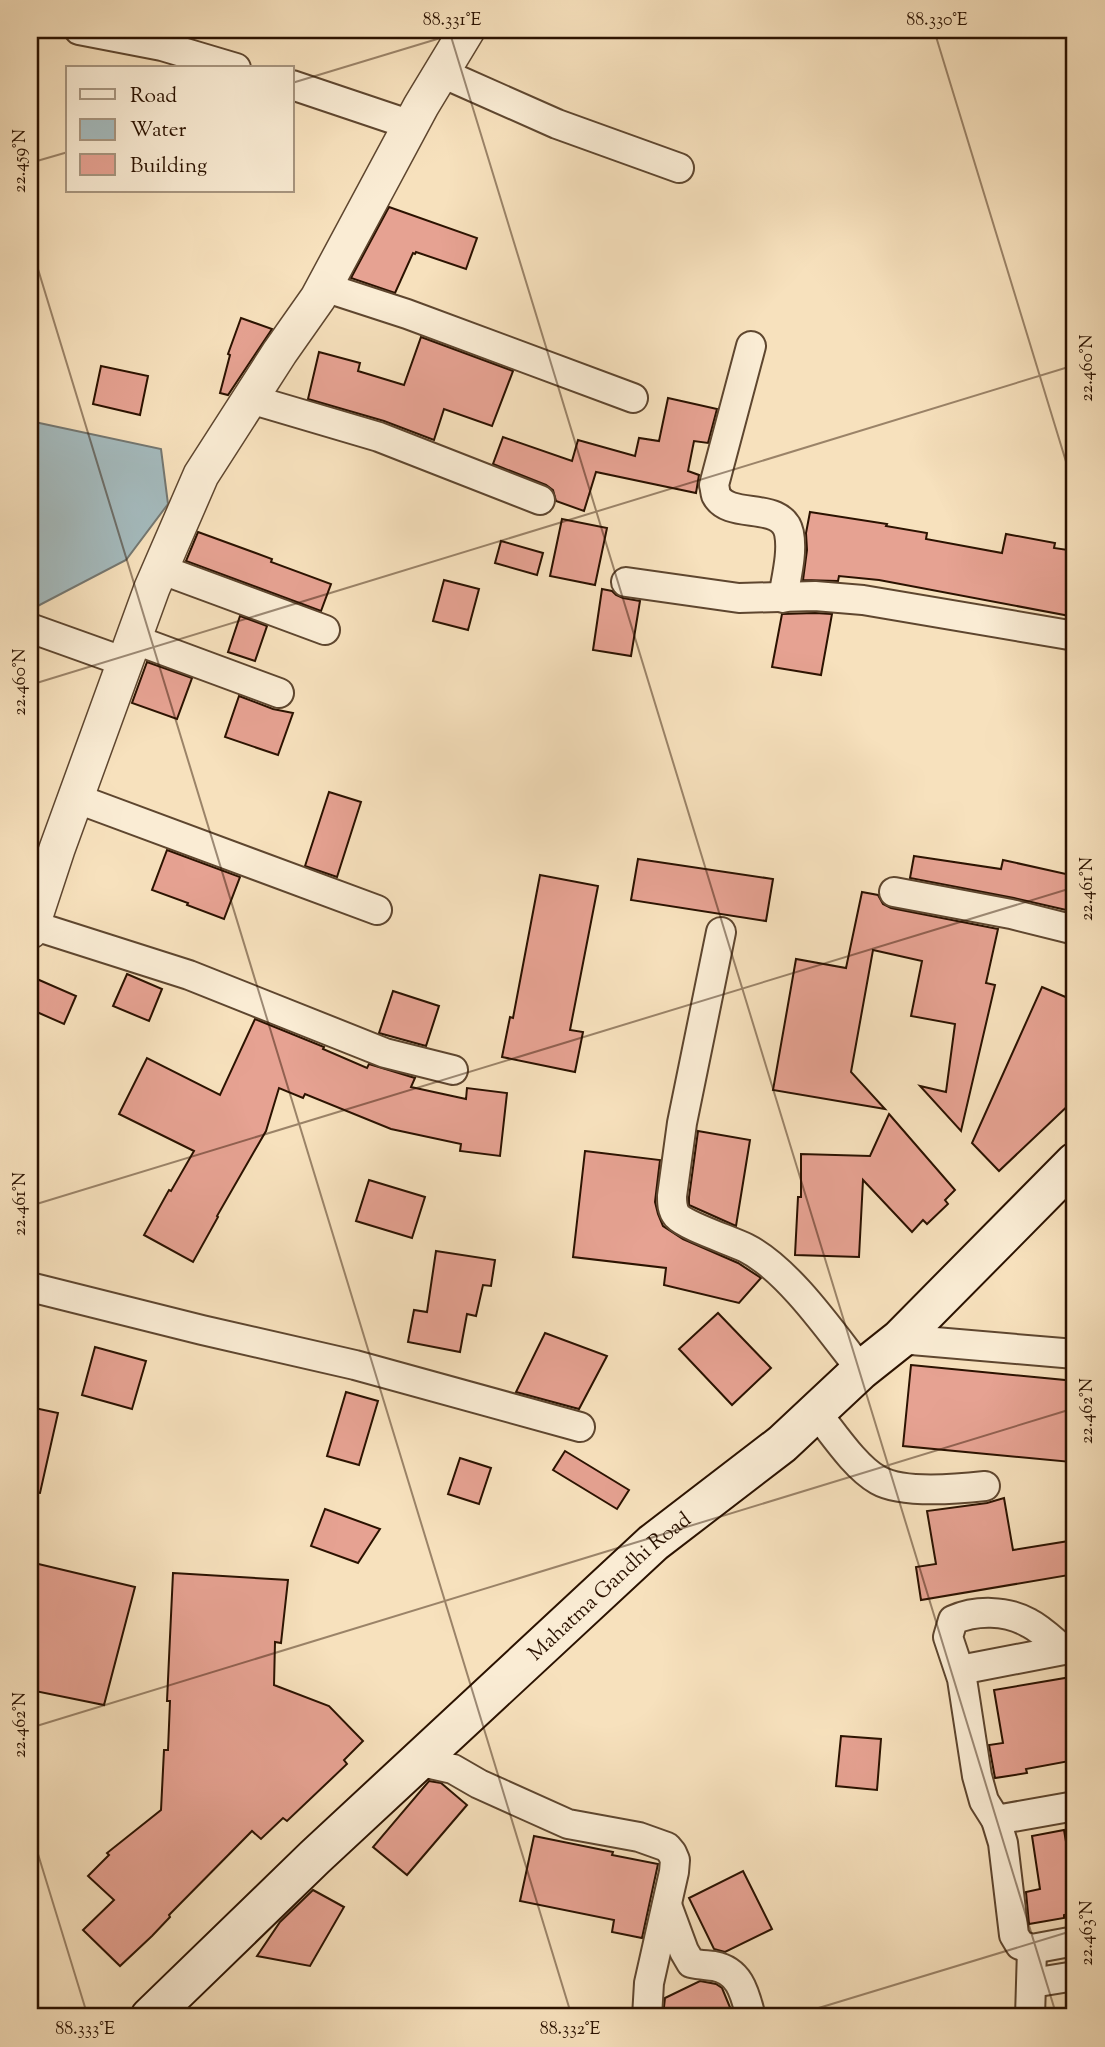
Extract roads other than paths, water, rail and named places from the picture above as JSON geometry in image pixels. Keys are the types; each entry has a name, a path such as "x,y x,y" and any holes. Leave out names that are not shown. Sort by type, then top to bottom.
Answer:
{"main road":[{"name":"Mahatma Gandhi Road","path":"150,2017 315,1857 653,1543 782,1444 861,1370 900,1339 1075,1162"}],"street":[{"path":"79,30 162,46 229,66"},
{"path":"453,1070 384,1053 189,975 31,928 40,866 75,798 160,569 201,475 324,287 411,125 467,30"},
{"path":"442,73 557,124 679,168"},
{"path":"294,86 411,125"},
{"path":"324,287 407,314 633,398"},
{"path":"751,346 714,485 717,496 725,504 779,516 786,524 790,548 783,598"},
{"path":"250,399 379,437 540,500"},
{"path":"160,569 325,630"},
{"path":"626,582 739,598 815,596 863,600 1075,636"},
{"path":"30,628 129,650 279,693"},
{"path":"75,798 377,910"},
{"path":"894,892 1011,914 1075,930"},
{"path":"721,932 681,1124 672,1208 680,1219 748,1249 773,1268 804,1299 861,1370"},
{"path":"30,1287 355,1365 580,1427"},
{"path":"900,1339 1075,1354"},
{"path":"816,1412 861,1466 878,1481 892,1486 925,1490 985,1486"},
{"path":"1070,1649 1029,1623 1003,1613 967,1614 953,1620 948,1637 960,1671 977,1776 984,1801 996,1820 1003,1843 1014,1935 1020,1945 1032,1949 1075,1941"},
{"path":"960,1671 1070,1649"},
{"path":"417,1761 453,1769 479,1784 568,1824 639,1837 667,1847 675,1860 674,1872 649,1983 647,2017"},
{"path":"996,1820 1075,1806"},
{"path":"667,1904 691,1963 715,1966 736,1977 742,1987 751,2017"},
{"path":"1030,2017 1032,1949"},
{"path":"1031,1983 1075,1976"}],"water":[{"path":"30,421 161,449 168,504 126,560 30,610"}]}
